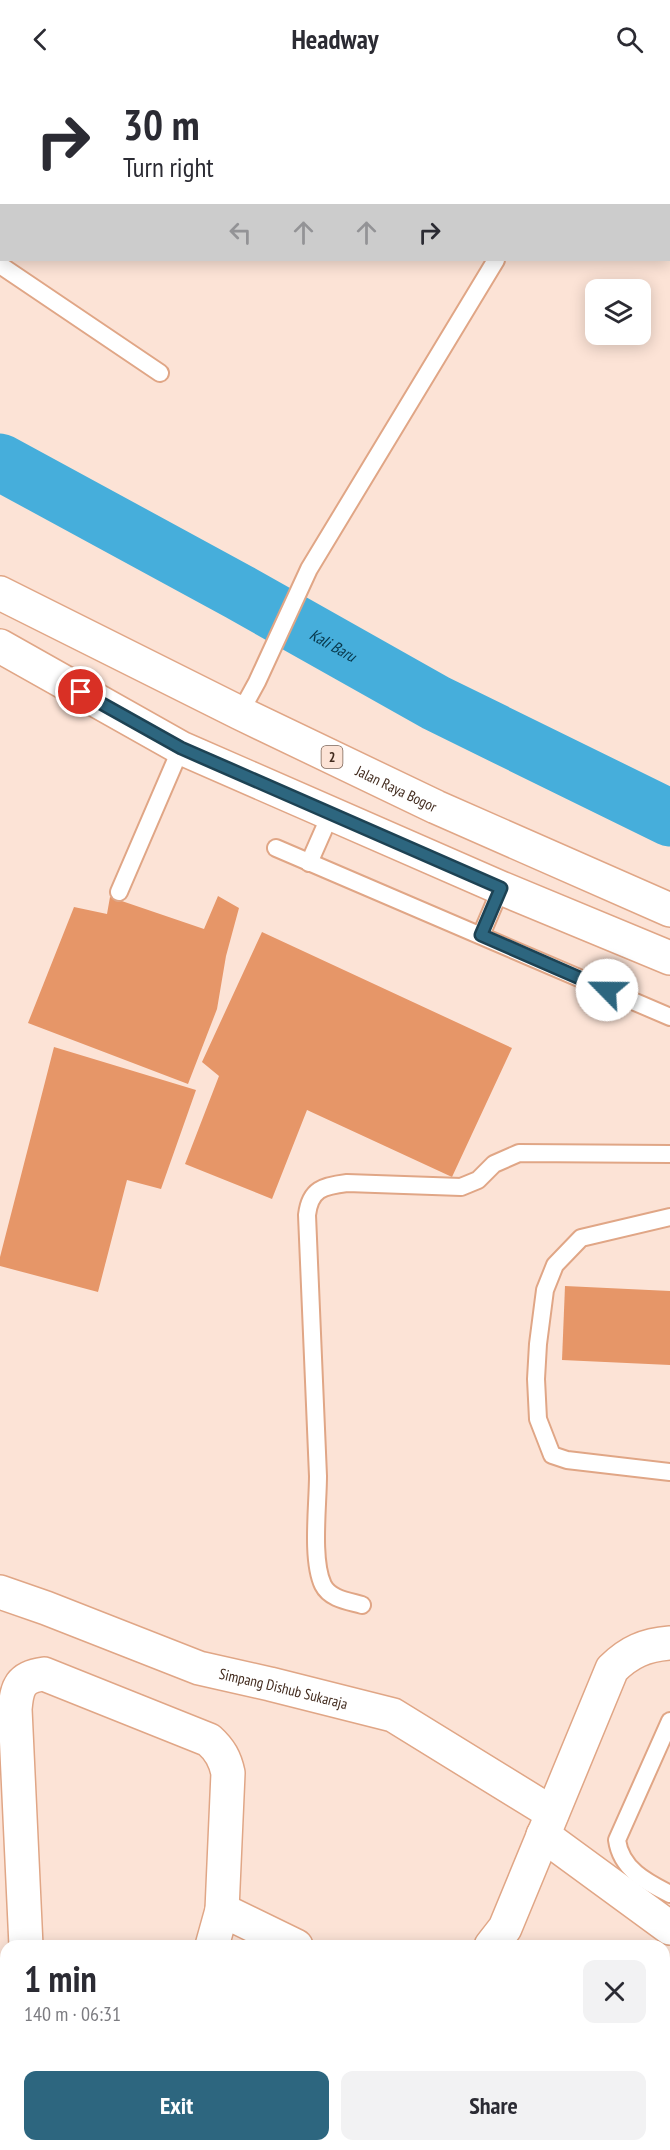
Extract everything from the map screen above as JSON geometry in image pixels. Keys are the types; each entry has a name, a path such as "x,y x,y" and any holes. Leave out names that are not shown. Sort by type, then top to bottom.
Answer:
{"main road":[{"name":"Jalan Raya Bogor","path":"0,593 240,713 436,807 670,910"},
{"path":"0,646 181,748 501,888 670,958"},
{"name":"Simpang Dishub Sukaraja","path":"0,1592 199,1668 270,1683 393,1715 548,1824 670,1928"},
{"path":"500,1940 612,1670 624,1656 639,1649 670,1643"},
{"path":"26,1940 16,1694 21,1683 29,1676 44,1674 209,1740 225,1759 228,1773 222,1910 214,1940"},
{"path":"222,1910 284,1940"}],"lane":[{"path":"240,713 309,569 495,261"},
{"path":"0,265 160,373"},
{"path":"119,892 181,748"},
{"path":"309,863 331,813"},
{"path":"276,848 670,1017"},
{"path":"481,935 501,888"},
{"path":"362,1605 332,1596 324,1588 319,1576 317,1557 318,1476 307,1215 309,1203 315,1194 328,1185 347,1182 461,1187 478,1180 494,1164 519,1154 670,1154"},
{"path":"670,1217 581,1238 555,1264 546,1290 538,1344 536,1379 538,1419 552,1455 567,1460 670,1472"},
{"path":"670,1721 617,1840 619,1853 630,1868 642,1879 670,1894"}],"building":[{"path":"218,896 239,908 226,956 217,1009 188,1084 28,1023 74,907 107,914 110,897 204,929"},
{"path":"262,932 512,1048 452,1177 307,1110 272,1199 185,1164 219,1076 202,1062"},
{"path":"54,1047 196,1090 161,1189 127,1180 98,1292 0,1266 0,1257"},
{"path":"565,1286 670,1291 670,1365 562,1360"}],"waterway":[{"name":"Kali Baru","path":"0,462 239,592 436,703 670,818"}],"route":[{"path":"81,692 181,748 501,888 481,935 607,990"}]}
